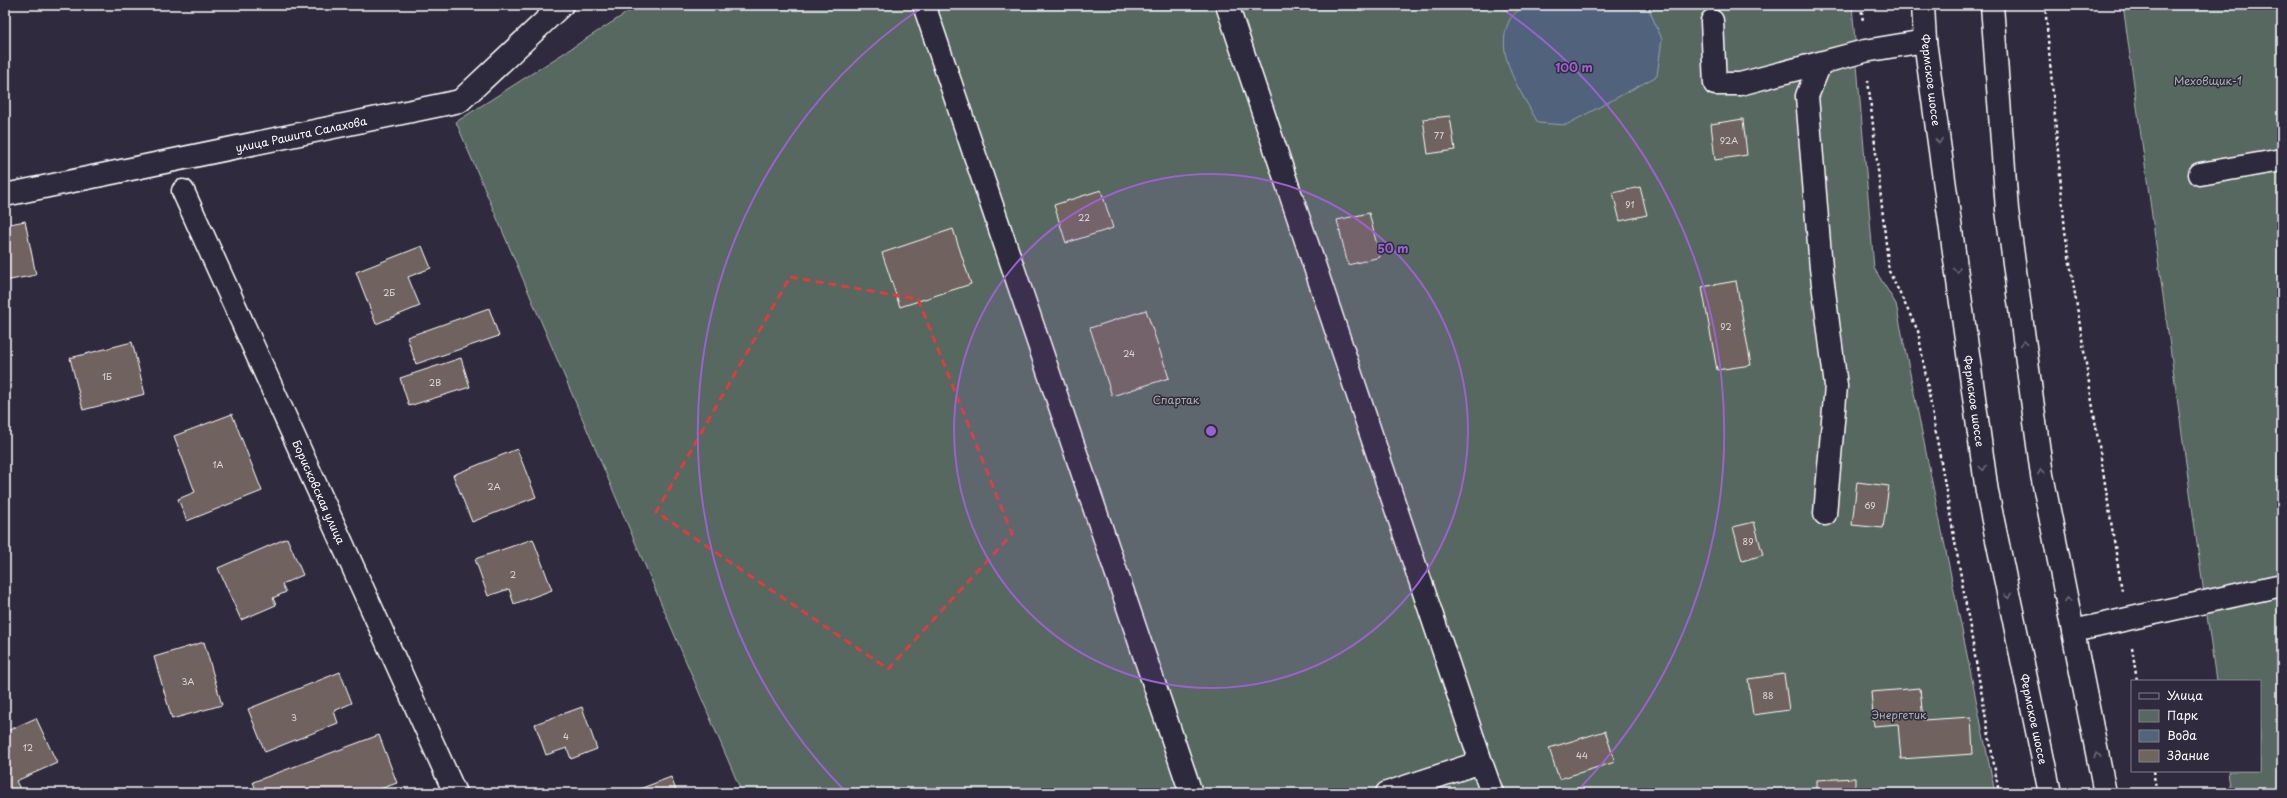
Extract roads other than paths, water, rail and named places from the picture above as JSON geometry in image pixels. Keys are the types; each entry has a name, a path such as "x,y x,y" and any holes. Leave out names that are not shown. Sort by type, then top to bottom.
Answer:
{"main road":[{"name":"улица Рашита Салахова","path":"5,195 460,101 562,5"},
{"path":"924,5 1192,793"},
{"path":"1227,5 1492,793"},
{"name":"Фермское шоссе","path":"1923,5 1925,41 1987,492 2050,793"},
{"path":"1992,5 2010,234 2042,475 2105,793"},
{"path":"1712,21 1715,84 1740,84 1865,51 1925,41"},
{"path":"1820,64 1807,96 1821,268 1836,386 1825,514"},
{"path":"2200,174 2282,160"},
{"name":"Борисковская улица","path":"183,191 455,793"},
{"path":"2073,631 2282,585"},
{"path":"1387,793 1481,762"}],"water":[{"path":"1524,5 1647,5 1662,39 1657,76 1566,125 1538,123 1512,74 1507,60 1505,47 1505,34 1509,21"}],"park label":[{"name":"Меховщик-1","path":"2208,80"},
{"name":"Спартак","path":"1176,399"},
{"name":"Энергетик","path":"1899,714"}]}
